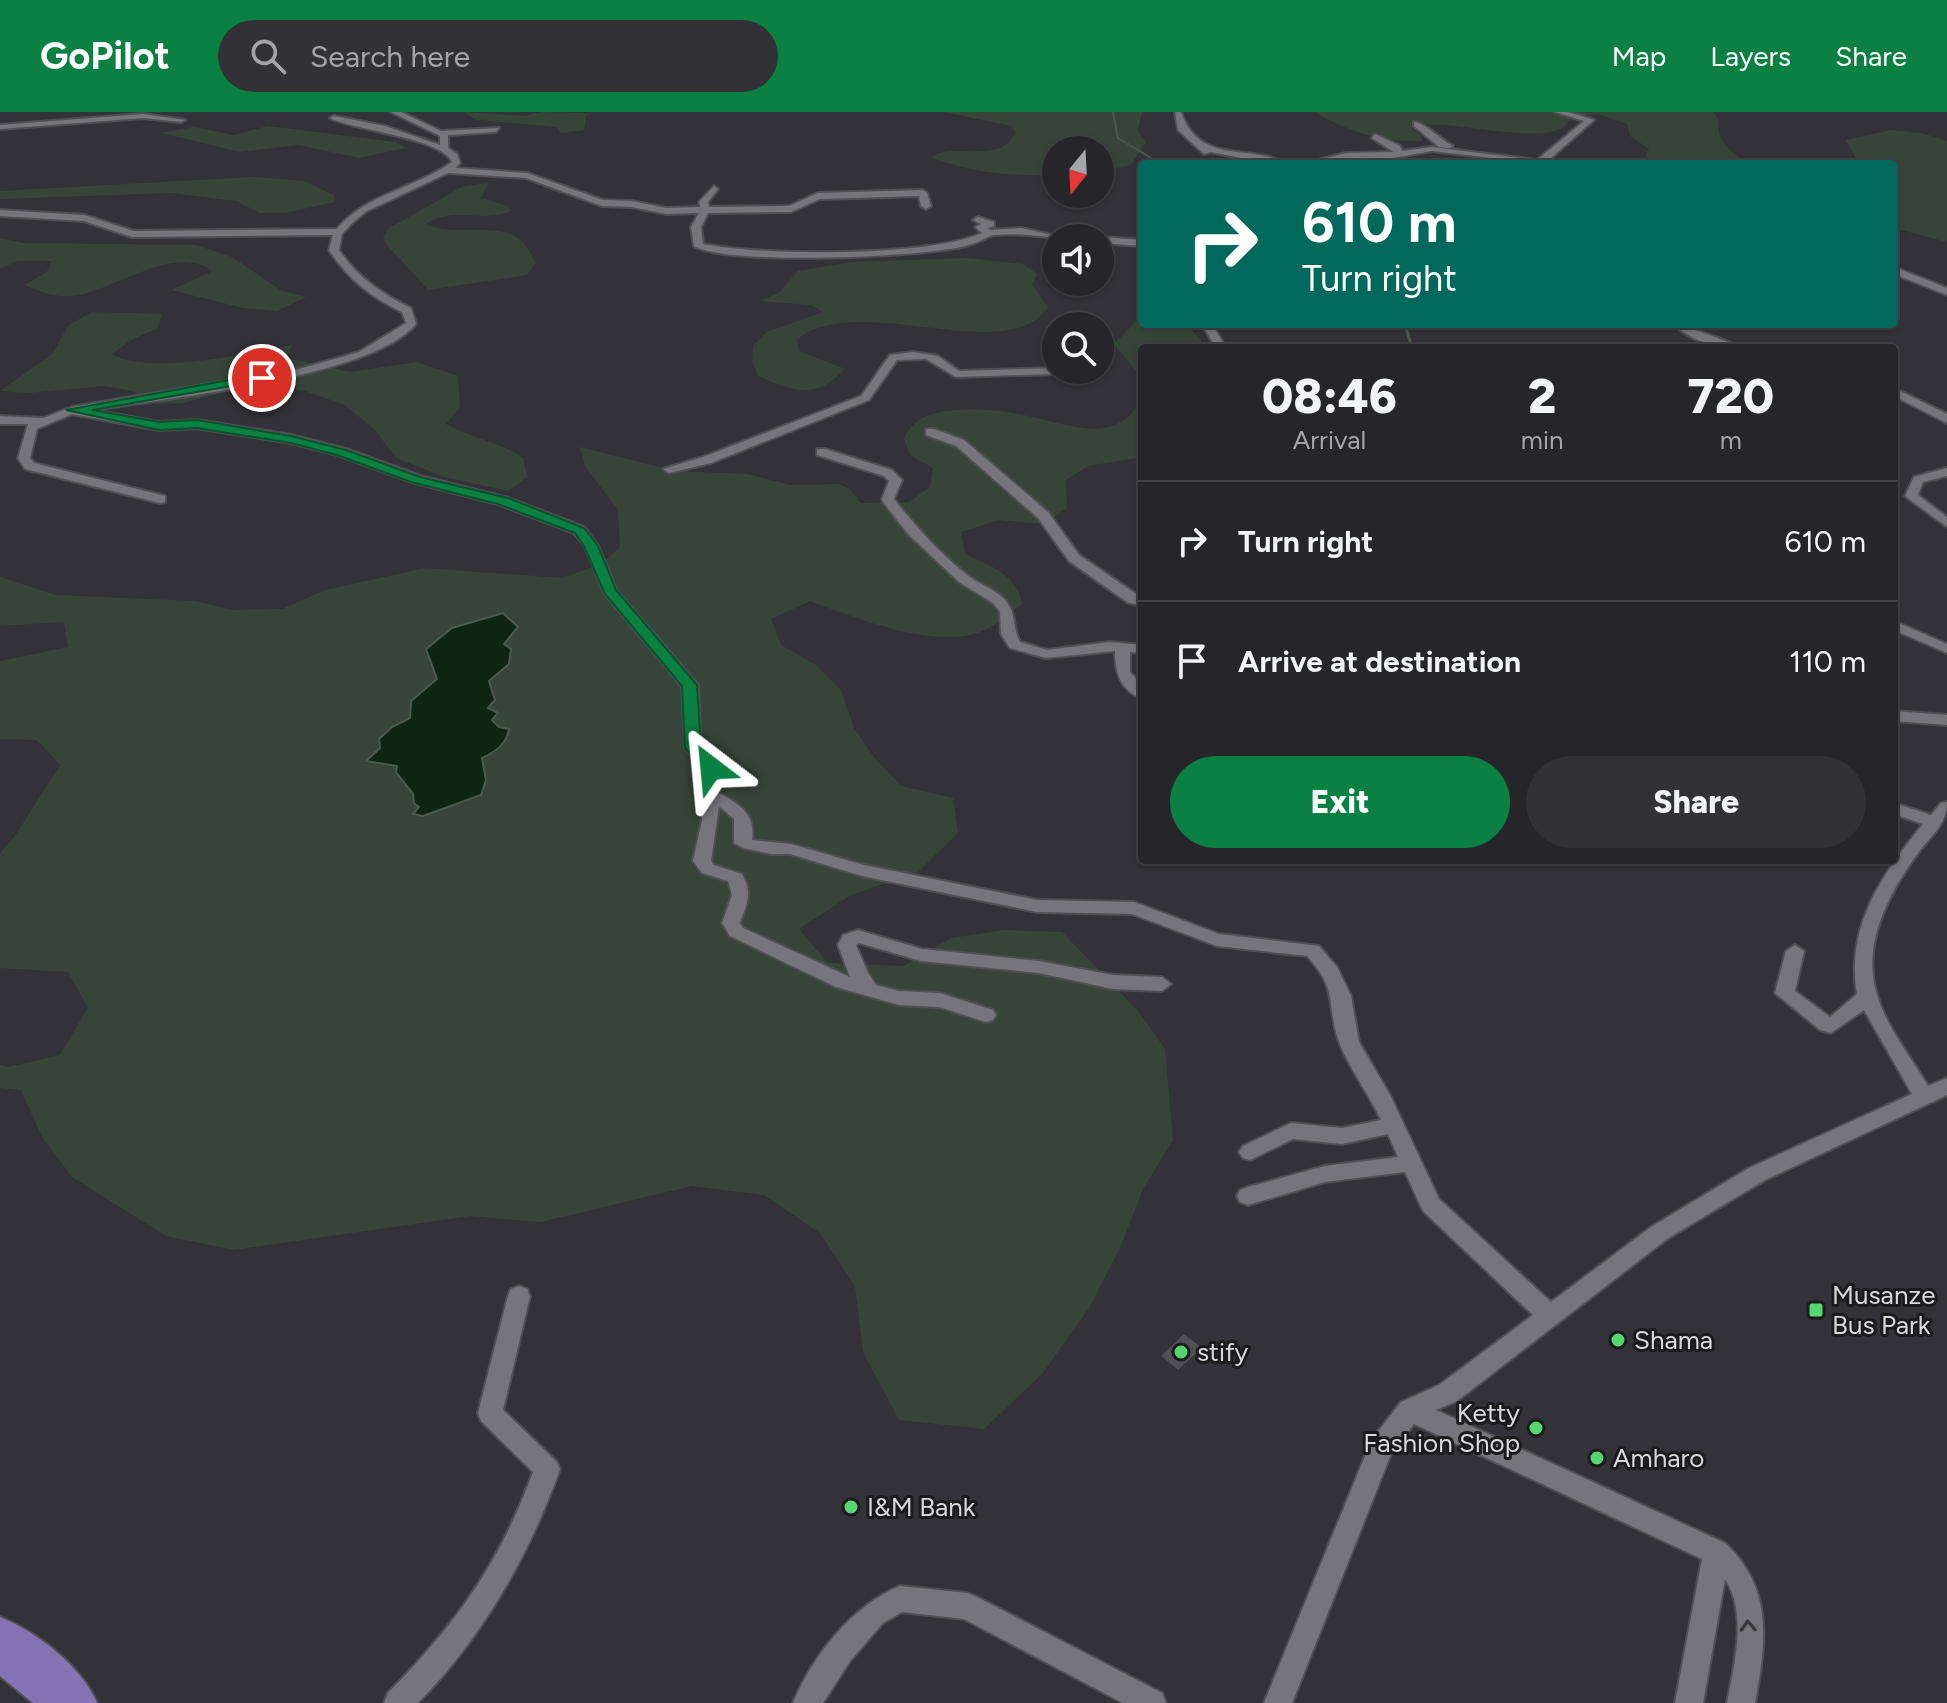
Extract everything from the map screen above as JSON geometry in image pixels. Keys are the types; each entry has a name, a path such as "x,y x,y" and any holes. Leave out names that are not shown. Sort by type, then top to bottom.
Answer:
{"highway":[{"path":"0,1643 73,1699"}],"street":[{"path":"395,112 444,135 444,149"},
{"path":"1544,160 1590,120 1559,112"},
{"path":"1178,114 1181,128 1205,150 1261,160"},
{"path":"0,127 143,116 181,120"},
{"path":"160,499 29,466 24,458 32,427 72,410 300,372 363,354 411,324 407,310 377,296 342,262 334,250 340,227 355,215 447,170 456,159 444,149 382,128 334,118"},
{"path":"1417,124 1442,145 1459,147 1454,153"},
{"path":"440,133 496,130"},
{"path":"1375,136 1397,148 1399,154"},
{"path":"1326,160 1418,150 1473,153 1515,160"},
{"path":"1385,155 1401,160"},
{"path":"447,170 527,176 602,203 632,204 666,211 791,209 818,196 923,193 926,206"},
{"path":"714,189 703,202 705,210 696,227 699,246 727,252 909,251 966,245 989,233 1021,231 1042,235"},
{"path":"0,213 79,216 116,225 132,234 340,232"},
{"path":"978,220 991,224 980,227 989,233"},
{"path":"1114,239 1133,237 1133,233"},
{"path":"1114,241 1138,243"},
{"path":"1898,272 1947,292"},
{"path":"1684,328 1693,335 1723,344"},
{"path":"669,469 707,460 865,398 894,357 918,354 936,356 956,374 1042,371"},
{"path":"1898,393 1947,419"},
{"path":"72,410 159,426 197,424 273,435 342,452 416,479 498,500 579,530 591,546 610,591 690,685 693,748 711,768 711,795 702,861 708,869 736,878 741,895 731,923 736,932 809,969 899,998 940,1000 986,1015"},
{"path":"0,420 43,421"},
{"path":"930,432 960,443 1043,515 1074,558 1138,601"},
{"path":"821,452 888,473 896,480 888,499 896,512 964,579 998,600 1007,612 1008,634 1015,645 1027,651 1046,654 1122,647 1138,649"},
{"path":"1947,472 1918,480 1911,496 1947,523"},
{"path":"498,500 527,499"},
{"path":"1898,627 1947,649"},
{"path":"1122,647 1123,673 1138,690"},
{"path":"1898,716 1947,720"},
{"path":"711,795 742,814 746,823 743,843 754,847 791,849 958,892 1037,906 1134,908 1217,940 1312,950 1328,967 1341,996 1349,1042 1395,1125 1431,1205 1548,1314"},
{"path":"1923,1095 1867,995 1863,960 1874,906 1947,807"},
{"path":"1898,809 1934,822"},
{"path":"868,987 859,975 847,945 850,939 858,936 921,955 1039,967 1113,982 1162,984"},
{"path":"1795,951 1785,993 1827,1025 1831,1026 1851,1012 1867,995"},
{"path":"1278,1703 1381,1447 1410,1410 1448,1393 1548,1314 1659,1233 1757,1174 1947,1086"},
{"path":"1250,1152 1291,1131 1342,1136 1395,1125"},
{"path":"1248,1196 1325,1174 1413,1163"},
{"path":"398,1703 456,1640 476,1611 533,1510 547,1469 490,1413 519,1296"},
{"path":"1410,1410 1716,1552 1738,1575 1746,1597 1749,1629 1741,1703"},
{"path":"1689,1703 1716,1552"},
{"path":"807,1703 840,1651 873,1614 900,1599 967,1606 1152,1703"}],"shaded area":[{"path":"462,112 524,116 542,112 587,113 584,130 561,133 557,127 477,120"},
{"path":"944,112 1142,112 1138,131 1146,142 1131,165 1114,168 1114,136 1042,136 1042,174 992,173 931,157 952,151 999,148 1008,143 1015,133 1012,126"},
{"path":"1315,112 1713,112 1718,118 1722,140 1744,160 1644,160 1649,149 1630,136 1627,124 1598,114 1573,116 1562,128 1530,134 1450,125 1415,125 1412,128 1422,137 1422,141 1394,140 1340,125"},
{"path":"268,126 395,142 406,148 359,158 299,145 240,152 161,133 194,127 234,135"},
{"path":"1891,130 1922,133 1947,141 1947,242 1898,229 1898,160 1857,160 1846,140"},
{"path":"253,177 304,181 334,195 335,202 285,213 260,213 236,201 172,193 0,199 0,191"},
{"path":"489,182 481,198 508,206 511,211 488,216 447,216 426,224 449,230 488,230 512,235 524,243 536,263 527,275 428,290 383,238 389,228 462,187"},
{"path":"0,238 23,243 196,245 232,257 282,291 306,297 277,311 243,308 171,290 213,271 197,264 180,262 162,265 89,292 72,296 54,295 24,285 47,272 52,261 17,261 0,269"},
{"path":"967,258 1023,264 1037,274 1032,285 1048,307 1028,324 1001,331 858,322 825,326 797,339 799,351 845,369 834,379 824,386 804,390 758,376 752,361 753,346 767,332 823,312 811,305 760,301 780,292 798,271 852,262"},
{"path":"92,312 162,314 158,328 131,340 112,354 128,360 149,363 199,361 292,345 287,358 349,372 417,362 458,376 460,407 446,424 523,458 527,477 508,491 445,477 396,458 375,430 345,405 305,391 281,387 236,389 183,403 156,404 132,391 104,386 28,393 0,391 52,354 69,325"},
{"path":"1138,319 1138,328 1190,328 1204,344 1138,344 1138,373 1114,344"},
{"path":"1138,403 1138,458 1088,466 1066,480 1067,508 1044,524 999,520 961,532 965,554 1001,572 1019,594 1022,604 991,627 962,636 918,634 871,623 810,601 771,619 781,645 816,665 841,690 854,728 873,756 901,786 953,798 958,833 918,872 851,895 799,929 828,963 904,966 951,938 1004,930 1062,932 1139,1012 1165,1049 1173,1140 1143,1189 1120,1248 1089,1308 1042,1374 984,1429 899,1420 863,1352 855,1286 820,1233 764,1195 692,1186 541,1222 470,1216 234,1250 166,1236 72,1177 42,1137 21,1090 0,1088 0,1065 8,1067 60,1055 88,1008 68,972 0,968 0,853 15,836 60,765 37,740 0,739 0,661 68,647 64,622 0,626 0,577 56,595 195,601 232,610 282,609 325,590 425,568 562,578 601,564 620,547 618,510 585,466 580,447 674,471 747,474 790,485 839,484 850,489 861,503 909,502 930,487 933,468 910,455 904,439 911,427 927,416 947,411 988,410 1091,429 1120,423"},
{"path":"503,613 518,627 504,644 511,649 509,664 489,681 495,700 488,708 498,713 492,720 499,727 509,729 500,747 482,758 486,780 481,795 423,816 413,814 419,807 396,772 397,766 366,761 380,748 379,739 392,727 410,718 411,701 437,679 426,649 452,628"}],"building":[{"name":"stify","path":"1184,1334 1202,1348 1178,1370 1161,1356"}],"waterway":[{"path":"1113,112 1118,138 1154,160"},
{"path":"1406,328 1411,344"}],"place":[{"name":"Musanze Bus Park","path":"1816,1310"},
{"name":"Shama","path":"1618,1340"},
{"name":"stify","path":"1181,1352"},
{"name":"Ketty Fashion Shop","path":"1536,1428"},
{"name":"Amharo","path":"1597,1458"},
{"name":"I&M Bank","path":"851,1507"}],"route":[{"path":"262,378 72,410 159,426 197,424 291,439 342,452 416,479 503,501 579,530 591,546 610,591 690,685 693,748 711,768"}]}
